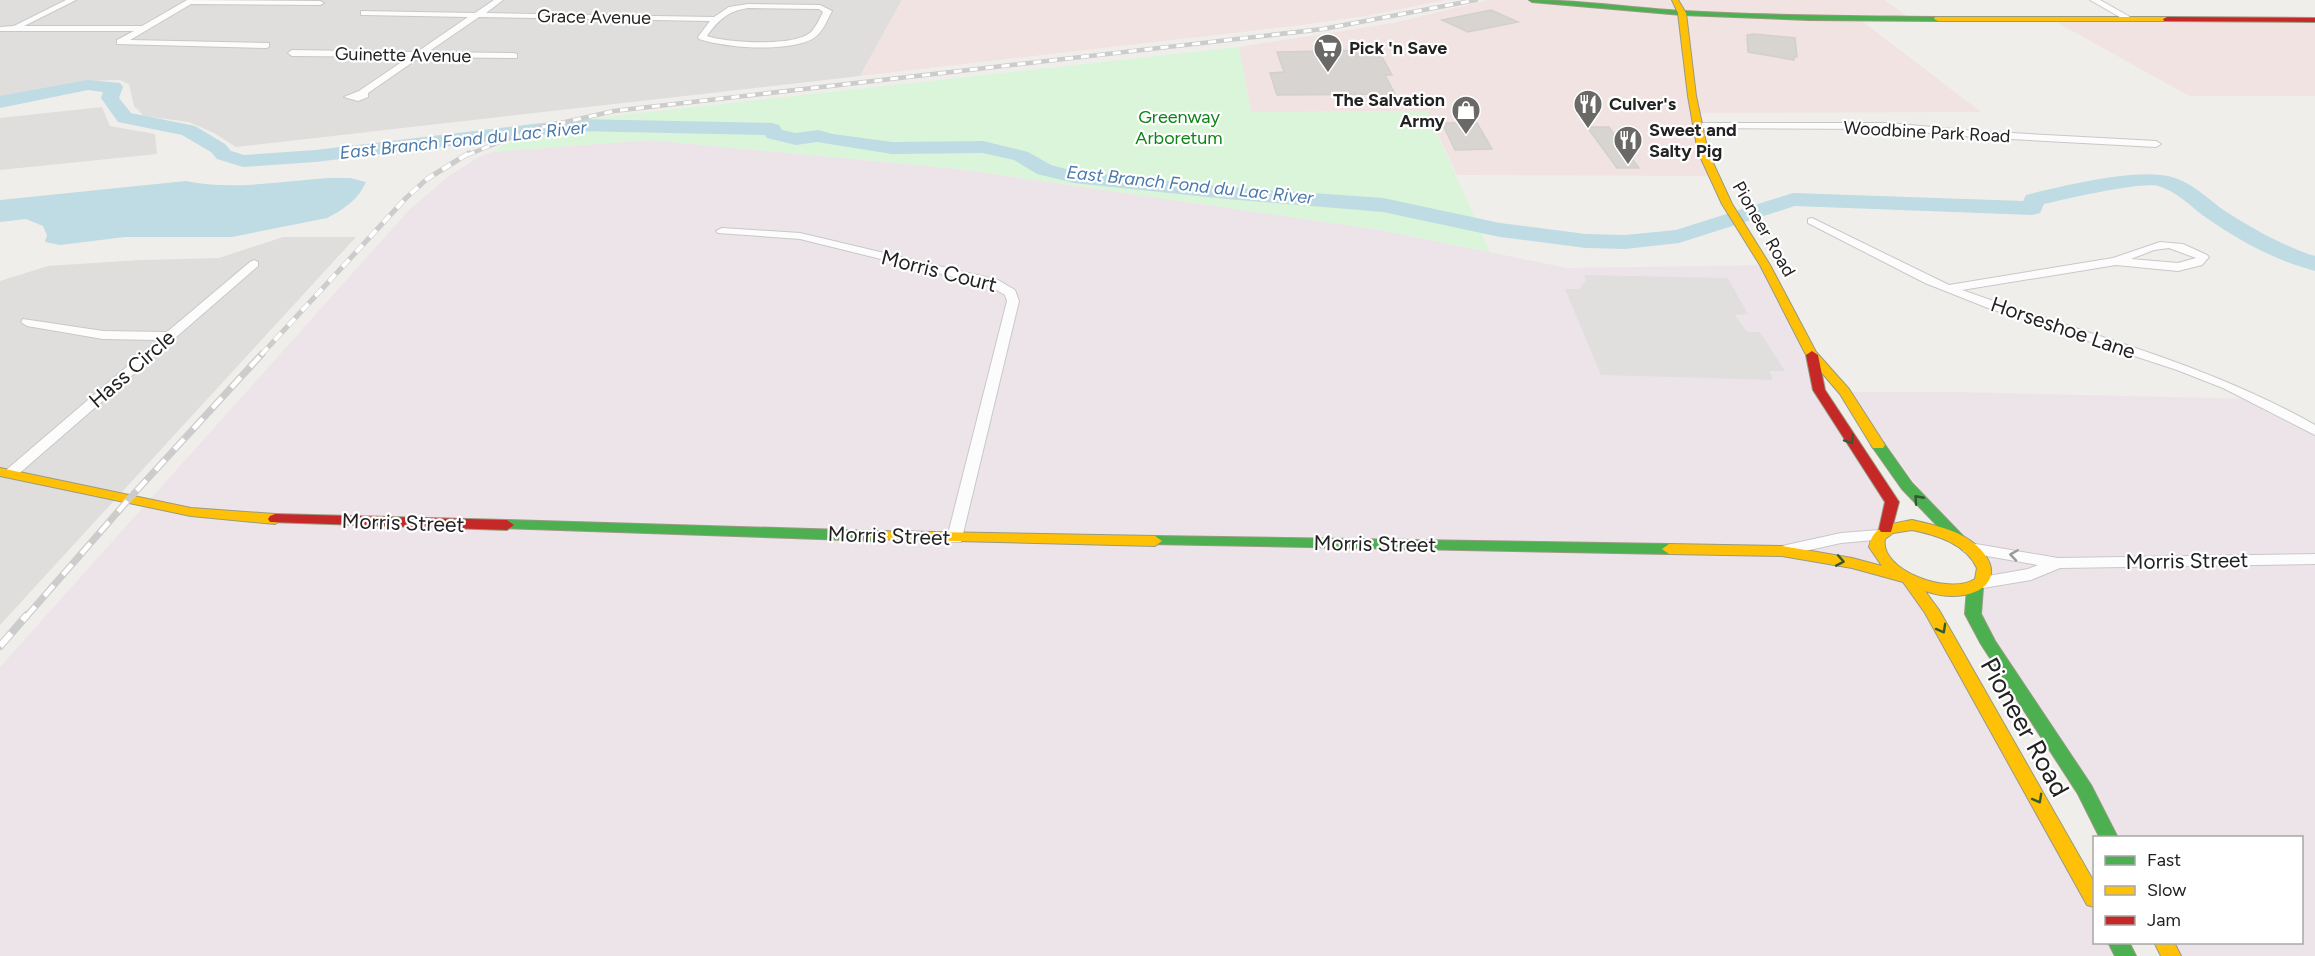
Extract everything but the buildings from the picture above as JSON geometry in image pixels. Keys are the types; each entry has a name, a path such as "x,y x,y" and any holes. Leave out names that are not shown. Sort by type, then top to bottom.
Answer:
{"main road":[{"path":"1532,0 1632,8 1683,19 1729,15 1805,18 2315,20"},
{"path":"1675,0 1683,19"},
{"name":"Pioneer Road","path":"1683,19 1705,159 1728,204 1765,265 1811,353 1845,392 1873,438 1907,486 1983,564 1985,577 1979,585 1973,614 1989,644 2085,790 2108,836"},
{"name":"Pioneer Road","path":"1811,353 1820,390 1844,431 1892,502 1876,548 1881,559 1906,578 1931,610 2093,897"},
{"name":"Morris Street","path":"5,473 191,512 246,518 955,538 1782,551 1852,563 1946,591 1962,591 1979,585"},
{"path":"1882,532 1912,525 1928,528 1965,544"}],"street":[{"path":"12,29 72,0"},
{"path":"362,93 499,0"},
{"path":"2094,0 2128,18"},
{"path":"266,45 120,42 191,1 320,3"},
{"path":"748,6 820,7 828,11 814,34 806,39 792,42 708,40 702,37 715,19 721,13 733,8 748,6"},
{"name":"Grace Avenue","path":"364,13 715,19"},
{"path":"0,29 143,28"},
{"name":"Guinette Avenue","path":"292,53 514,56"},
{"name":"Woodbine Park Road","path":"1698,126 1893,126 1965,133 2156,144"},
{"name":"Horseshoe Lane","path":"1812,221 1947,288 2210,378 2295,418 2315,431"},
{"name":"Morris Court","path":"722,231 800,236 994,283 1011,293 1012,301 955,538"},
{"path":"1947,288 2116,261 2160,243 2188,248 2204,257 2198,263 2178,267 2116,261"},
{"name":"Hass Circle","path":"5,473 254,264"},
{"path":"27,322 103,335 170,336"},
{"name":"Morris Street","path":"1782,551 1882,532"},
{"name":"Morris Street","path":"1965,544 2058,563 2315,559"},
{"name":"Morris Street","path":"1979,585 2031,574 2058,563"}],"shaded area":[{"path":"0,0 902,0 860,76 236,147 214,133 189,122 144,116 134,106 129,84 120,80 90,81 0,99"},
{"path":"902,0 1446,0 1365,16 1294,26 860,76"},
{"path":"1488,0 1885,0 1909,18 1858,18 1981,112 1696,113 1713,176 1457,175 1427,111 1251,112 1239,47 1393,23"},
{"path":"2049,18 2315,20 2315,96 2189,96"},
{"path":"102,107 110,126 155,134 157,154 0,170 0,118"},
{"path":"650,140 959,169 1381,230 1567,268 1765,265 1819,390 1892,502 1879,535 2093,897 2093,944 2119,944 2126,956 0,956 0,667 409,210 450,175 479,157 492,152"},
{"path":"283,237 356,237 0,625 0,281 48,266 219,258"},
{"path":"1584,275 1728,278 1748,314 1735,315 1747,332 1760,332 1785,371 1770,371 1773,380 1601,375 1565,289 1579,289 1586,280"},
{"path":"1845,392 1956,392 2254,399 2315,431 2315,956 2171,956 2165,944 2303,944 2303,836 2108,836 1973,614 1983,582 1959,540"}],"green space":[{"name":"Greenway Arboretum","path":"1239,47 1251,112 1427,111 1490,252 1381,230 959,169 650,140 492,152 525,135 586,119"}],"water":[{"path":"350,178 366,182 350,203 327,218 232,237 125,237 60,245 45,242 47,235 43,226 26,219 0,222 0,200 186,181 239,185"}],"waterway":[{"name":"East Branch Fond du Lac River","path":"0,102 88,85 114,87 110,98 125,118 188,130 218,148 224,155 243,161 315,156 576,125 772,129 774,134 796,139 818,136 830,140 892,148 983,147 1021,156 1044,170 1074,177 1227,193 1383,205 1500,230 1586,241 1625,242 1679,236 1793,199 2032,208 2034,200 2132,180 2152,179 2175,185 2217,215 2264,243 2315,264"}],"railway":[{"path":"467,155 530,130 614,111 1323,29 1476,0"},
{"path":"261,355 406,198 427,179 469,153"},
{"path":"26,617 129,499 262,354"},
{"path":"0,646 27,615"}],"traffic: fast":[{"path":"1532,0 1682,13 1809,18 1938,19"},
{"path":"1878,445 1907,486 1959,540"},
{"path":"507,525 877,536"},
{"path":"1155,541 1669,549"},
{"path":"1975,588 1973,614 1989,644 2085,790 2108,836"},
{"path":"2119,944 2126,956"}],"traffic: slow":[{"path":"1675,1 1682,13 1692,96 1703,152 1727,204 1765,265 1811,353 1845,392 1878,445"},
{"path":"1938,19 2167,19"},
{"path":"0,472 191,512 275,519"},
{"path":"1912,525 1943,533 1971,549 1981,559 1985,568 1980,583 1963,590 1940,590 1924,586 1893,568 1882,558 1876,547 1878,537 1889,529 1912,525"},
{"path":"877,536 1155,541"},
{"path":"1669,549 1782,551 1852,563 1901,576"},
{"path":"1910,581 1931,610 2093,897"},
{"path":"2165,944 2171,956"}],"traffic: jam":[{"path":"2167,19 2315,20"},
{"path":"1812,355 1819,390 1892,502 1886,529"},
{"path":"275,519 507,525"}],"place":[{"name":"Pick 'n Save","path":"1328,74"},
{"name":"Culver's","path":"1588,130"},
{"name":"The Salvation Army","path":"1466,136"},
{"name":"Sweet and Salty Pig","path":"1628,166"}]}
